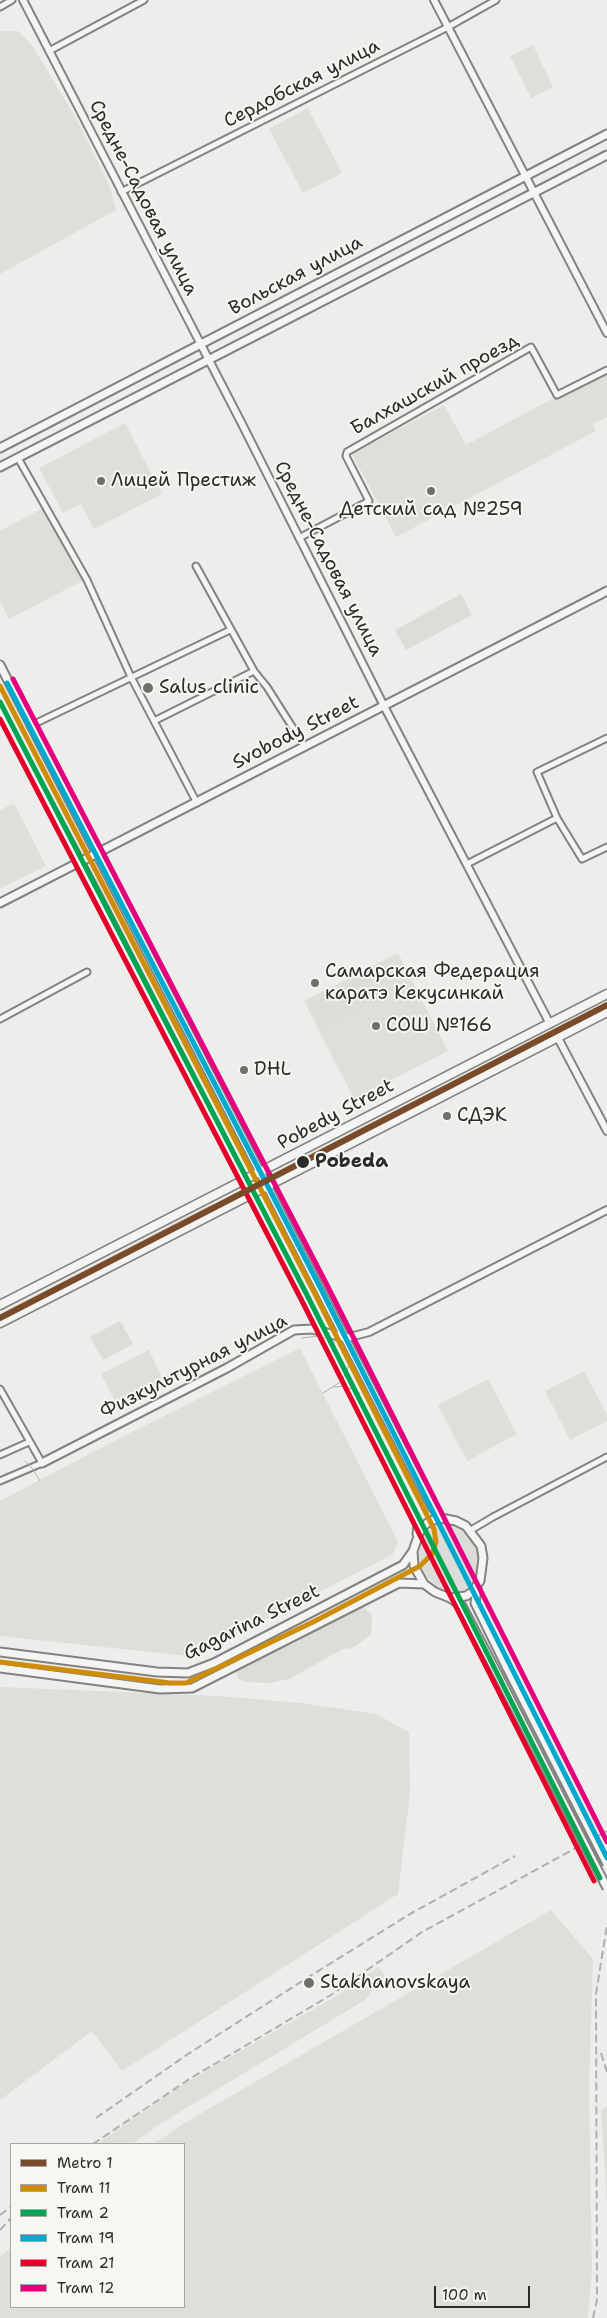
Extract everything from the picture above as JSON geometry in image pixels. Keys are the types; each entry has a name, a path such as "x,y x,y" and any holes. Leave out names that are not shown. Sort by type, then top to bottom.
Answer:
{"main road":[{"name":"Вольская улица","path":"0,448 607,134"},
{"name":"Вольская улица","path":"0,467 607,155"},
{"name":"Svobody Street","path":"0,903 607,591"},
{"path":"0,666 29,726 268,1185 420,1484 432,1507 441,1518"},
{"path":"0,710 245,1181 413,1514 418,1525 413,1551 414,1566 424,1584 462,1606 607,1888"},
{"name":"Pobedy Street","path":"0,1305 261,1173 607,994"},
{"name":"Pobedy Street","path":"0,1323 607,1012"},
{"name":"Средне-Садовая улица","path":"550,1024 558,1038"},
{"path":"296,1154 291,1161 292,1164 294,1167 304,1167"},
{"path":"205,1201 217,1203 218,1207 213,1214"},
{"name":"Физкультурная улица","path":"42,1463 227,1368 294,1330 312,1329 346,1338"},
{"path":"417,1534 430,1521 441,1518 456,1521 471,1530 481,1546 483,1558 475,1603 607,1864"},
{"name":"Gagarina Street","path":"0,1652 157,1672 188,1673 223,1659 398,1568 408,1560 413,1551"},
{"name":"Gagarina Street","path":"0,1668 160,1689 192,1688 400,1583 424,1584"},
{"path":"450,1598 466,1596 477,1587"}],"street":[{"path":"0,6 12,0"},
{"name":"Средне-Садовая улица","path":"22,0 209,360 384,706 550,1024"},
{"path":"49,51 144,0"},
{"path":"434,0 607,333"},
{"name":"Сердобская улица","path":"121,192 448,27 496,0"},
{"name":"Балхашский проезд","path":"299,538 369,501 346,456 347,452 531,347 557,395 607,370"},
{"path":"18,458 87,580 132,677 197,803"},
{"path":"196,566 254,671 267,687 305,747"},
{"path":"29,726 230,630"},
{"path":"154,721 254,671"},
{"path":"607,738 537,772 557,818 582,859 607,847"},
{"path":"467,864 557,818"},
{"path":"0,1019 87,972"},
{"name":"Средне-Садовая улица","path":"558,1038 607,1131"},
{"path":"346,1338 369,1332 607,1210"},
{"path":"0,1389 42,1463 0,1481"},
{"path":"0,1455 29,1442"},
{"path":"471,1530 493,1516 607,1458"}],"shaded area":[{"path":"0,31 18,31 32,45 77,120 110,187 116,210 0,274"},
{"path":"533,45 553,87 531,98 510,56"},
{"path":"308,108 342,173 303,193 269,129"},
{"path":"607,373 607,417 593,424 596,431 396,537 352,454 444,405 466,445 554,398"},
{"name":"Лицей Престиж","path":"125,423 162,494 94,529 81,504 63,513 39,468"},
{"path":"43,508 82,581 9,619 0,601 0,531"},
{"path":"461,594 472,615 406,650 395,630"},
{"path":"14,803 46,866 0,889 0,810"},
{"name":"СОШ №166","path":"398,953 448,1051 354,1099 304,1001"},
{"path":"365,976 377,1000 322,1029 309,1004"},
{"path":"543,1034 544,1036 298,1162 299,1160"},
{"path":"211,1204 213,1208 0,1318 0,1314"},
{"path":"120,1321 133,1344 103,1360 90,1337"},
{"path":"300,1348 398,1542 393,1554 259,1623 187,1656 0,1636 0,1501 116,1440"},
{"path":"149,1350 164,1382 117,1405 101,1374"},
{"path":"584,1371 607,1415 607,1421 570,1440 545,1391"},
{"path":"488,1379 517,1434 467,1461 438,1405"},
{"path":"442,1523 449,1523 463,1529 476,1547 480,1562 478,1576 470,1589 463,1593 451,1593 438,1587 427,1577 420,1564 421,1536 427,1529"},
{"path":"364,1607 372,1615 371,1635 350,1649 345,1648 289,1679 269,1683 245,1682 238,1679 236,1671 296,1642 330,1621"},
{"path":"0,1687 218,1696 301,1703 376,1714 409,1732 410,1793 398,1894 122,2071 92,2031 0,2100"},
{"path":"551,1910 593,1959 589,2087 592,2272 588,2318 0,2318 0,2256 10,2249 10,2308 185,2308 185,2143 155,2143 183,2124"},
{"path":"378,1967 385,1976 365,2000 160,2124 133,2143 98,2143 187,2082 336,1996"},
{"path":"607,2107 607,2204 601,2110"}],"tram line":[{"name":"12","path":"13,679 327,1285 607,1842"},
{"name":"19","path":"7,683 321,1289 607,1858"},
{"name":"11","path":"0,686 314,1292 434,1529 436,1542 432,1554 420,1566 313,1622 186,1683 170,1683 0,1662"},
{"name":"2","path":"0,702 307,1295 600,1878"},
{"name":"21","path":"0,719 301,1299 594,1881"},
{"path":"302,1338 318,1336 335,1343"},
{"path":"323,1393 342,1381 349,1365"},
{"path":"335,1387 345,1386 360,1393"},
{"path":"25,1461 40,1481"}],"railway":[{"path":"94,2143 191,2078 331,1995 422,1932 607,1831"},
{"path":"96,2118 188,2054 307,1978 410,1914 515,1856"},
{"path":"593,2318 597,2300 596,1994 607,1925"},
{"path":"601,2053 607,2072"},
{"path":"0,2215 10,2208"},
{"path":"0,2230 10,2219"}],"metro line":[{"name":"1","path":"0,1318 607,1005"}],"place":[{"name":"Лицей Престиж","path":"101,481"},
{"name":"Детский сад №259","path":"431,491"},
{"name":"Salus clinic","path":"148,688"},
{"name":"Самарская Федерация каратэ Кекусинкай","path":"315,983"},
{"name":"СОШ №166","path":"376,1026"},
{"name":"DHL","path":"244,1070"},
{"name":"СДЭК","path":"447,1116"},
{"name":"Pobeda","path":"303,1162"},
{"name":"Stakhanovskaya","path":"309,1983"}]}
